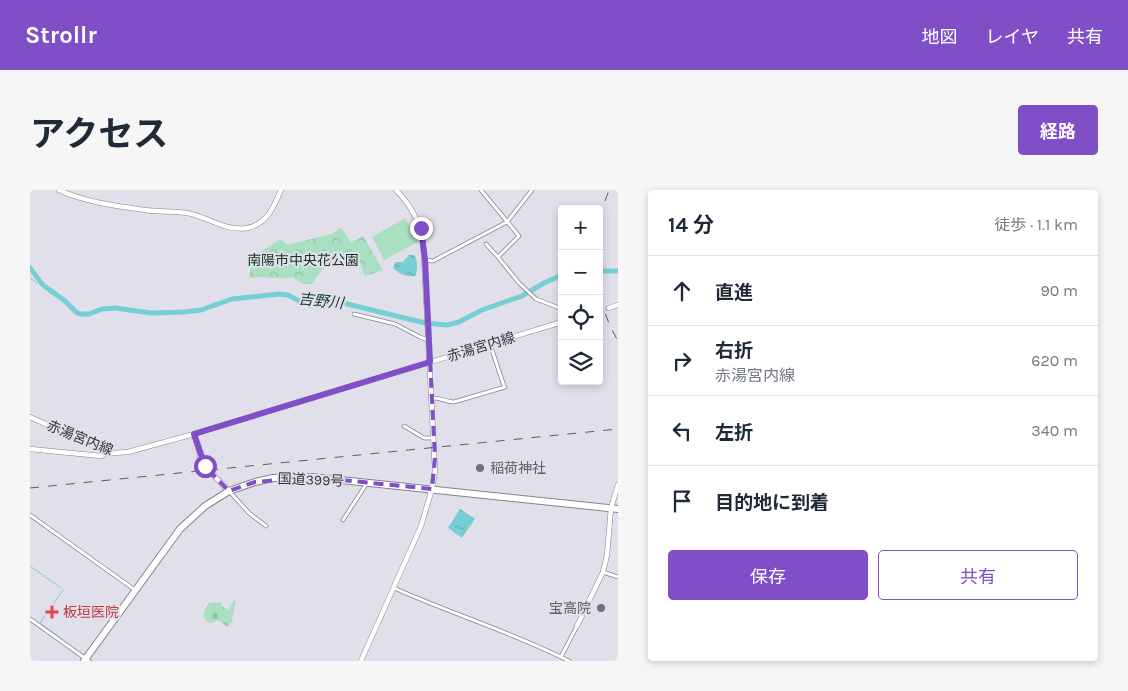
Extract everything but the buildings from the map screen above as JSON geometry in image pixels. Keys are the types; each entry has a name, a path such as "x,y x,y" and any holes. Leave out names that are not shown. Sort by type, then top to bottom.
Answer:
{"highway":[{"name":"国道399号","path":"86,660 180,529 205,506 229,491 264,479 295,477 368,482 615,509"}],"street":[{"path":"59,190 92,201 146,211 185,213 216,223 245,228 267,218 281,190"},
{"path":"362,661 421,526 432,489 435,470 423,240 418,220 406,200 396,190"},
{"path":"481,190 519,236 498,257"},
{"path":"425,260 434,261 507,222 532,190"},
{"path":"486,244 519,283 536,299 558,307"},
{"path":"609,308 618,305"},
{"path":"354,314 395,324 429,340"},
{"name":"赤湯宮内線","path":"30,417 108,452 128,452 194,434 558,323"},
{"path":"432,398 441,398 454,402 505,386 490,344"},
{"path":"404,426 424,438 434,438"},
{"path":"194,434 202,462 207,469 249,513 266,526"},
{"path":"30,449 101,456 108,452"},
{"path":"343,520 368,482"},
{"path":"561,657 603,572 618,485"},
{"path":"30,515 136,590"},
{"path":"603,572 618,577"},
{"path":"394,588 442,609 518,637 569,661"},
{"path":"30,619 86,660"}],"highlighted area":[{"path":"430,362 435,458 432,489 312,477 255,482 229,491 207,469 194,434"}],"green space":[{"path":"405,218 418,242 384,260 372,237"},
{"name":"南陽市中央花公園","path":"341,228 351,242 363,236 383,270 365,276 360,264 345,259 332,262 310,284 302,283 292,277 250,278 250,271 256,255 280,239 286,244 291,244 331,234"},
{"path":"234,600 236,601 233,620 228,627 218,620 212,623 206,621 203,614 209,603 222,602 221,606 228,610"}],"water":[{"path":"409,255 414,255 416,260 415,276 403,275 393,268 395,262 403,262"},
{"path":"460,509 475,519 462,538 448,528"}],"waterway":[{"name":"吉野川","path":"30,268 43,285 65,301 77,313 81,314 115,308 151,313 185,312 201,310 232,299 279,294 288,295 303,303 335,301 425,323 447,325 459,322 482,310 522,296 558,277"},
{"name":"吉野川","path":"603,271 618,271"},
{"path":"30,278 37,283"},
{"path":"30,566 61,588"},
{"path":"63,590 40,623 85,656"},
{"path":"88,658 93,661"}],"tunnel":[{"path":"603,310 609,308"}],"railway":[{"path":"603,207 609,190"},
{"path":"603,308 618,341"},
{"path":"30,488 618,429"}],"place":[{"name":"稲荷神社","path":"480,468"},
{"name":"宝高院","path":"601,608"},
{"name":"板垣医院","path":"52,612"}],"route":[{"path":"205,466 202,462 194,434 430,362 425,260 421,228"}]}
